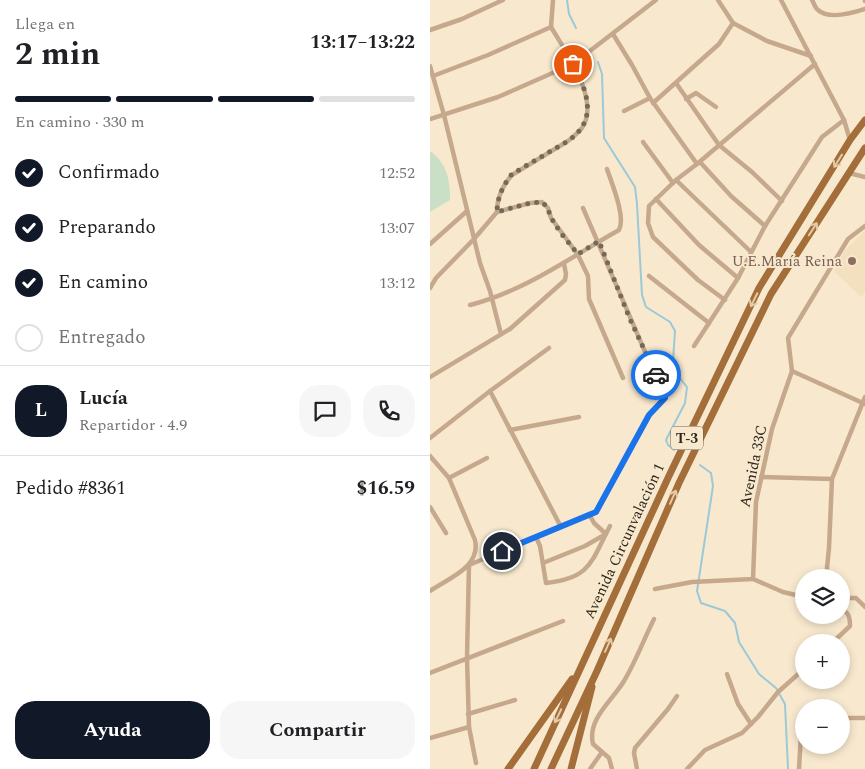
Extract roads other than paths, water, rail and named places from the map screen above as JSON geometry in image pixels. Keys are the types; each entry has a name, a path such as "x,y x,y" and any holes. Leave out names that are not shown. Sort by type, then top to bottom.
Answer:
{"main road":[{"name":"Avenida Circunvalación 1","path":"534,769 668,478 759,288 850,140 865,120"},
{"name":"Avenida Circunvalación 1","path":"550,769 597,671 680,483 771,294 865,148"},
{"path":"508,769 582,664"},
{"path":"572,769 597,671"}],"street":[{"path":"430,30 462,19 503,0"},
{"path":"497,212 500,194 512,174 568,141 584,126 587,114 587,99 573,64 551,27 553,0"},
{"path":"430,119 498,97 573,64 656,0"},
{"path":"718,0 734,23 767,41 811,56"},
{"path":"781,0 844,120 850,140"},
{"path":"812,0 817,9 828,14 847,14 865,9"},
{"path":"624,111 652,100 676,83 719,44 734,23"},
{"path":"433,76 488,55 551,27"},
{"path":"613,34 652,100 698,163 731,196 766,226"},
{"path":"725,300 698,280 653,237 649,229 649,206 674,181 815,64"},
{"path":"430,66 444,115 480,263 501,334"},
{"path":"676,83 719,145 752,172 782,201"},
{"path":"686,99 696,93 716,108"},
{"path":"694,346 725,300 738,278 750,251 822,137 844,120"},
{"path":"643,142 674,181 750,251"},
{"path":"470,305 492,299 564,264 619,230 621,215 607,169"},
{"path":"849,173 865,177"},
{"path":"656,199 699,245 738,278"},
{"path":"430,288 436,278 497,212 530,203 542,202 548,208 551,218 578,254 588,276 589,299 623,378"},
{"path":"430,591 469,566 596,512 649,415 665,398 584,208"},
{"path":"430,244 467,211"},
{"path":"864,403 792,371 788,338 848,239 865,226"},
{"path":"430,377 510,328 565,280 564,264"},
{"path":"649,276 709,323"},
{"path":"430,438 549,348"},
{"name":"Avenida 33C","path":"753,579 756,502 772,429 792,371"},
{"path":"490,391 561,527"},
{"path":"827,569 832,479 865,397"},
{"path":"510,430 578,417"},
{"path":"430,456 449,478 476,540 477,550 469,566 467,658 469,727 476,763"},
{"path":"449,478 487,458"},
{"path":"761,477 832,479"},
{"path":"430,507 446,533"},
{"path":"589,514 594,523 606,534"},
{"path":"536,537 546,583 566,581 576,577 588,567 610,526"},
{"path":"543,563 585,546 606,534"},
{"path":"655,589 692,582 753,579 783,592 795,595"},
{"path":"850,598 856,598 865,607"},
{"path":"612,769 609,758 593,744 592,732 600,713 624,681 654,618"},
{"path":"430,673 563,621"},
{"path":"841,634 850,624"},
{"path":"727,674 738,704 751,724"},
{"path":"687,769 705,750 742,733 778,692 795,677"},
{"path":"637,769 635,748 677,696"},
{"path":"468,714 515,700"},
{"path":"850,718 865,718"},
{"path":"430,738 469,727"},
{"path":"590,769 602,752"},
{"path":"799,769 800,754"}],"waterway":[{"path":"567,0 569,14 576,28"},
{"path":"598,62 602,74 604,138 635,187 642,295 646,307 670,322 675,331 673,361 679,377 687,387 685,403 666,440 668,445 674,450"},
{"path":"700,465 711,473 713,486 697,591 701,603 725,611 735,623 739,642 759,674 776,688 785,704 788,769"}],"place":[{"name":"U.E.María Reina","path":"852,261"}]}
